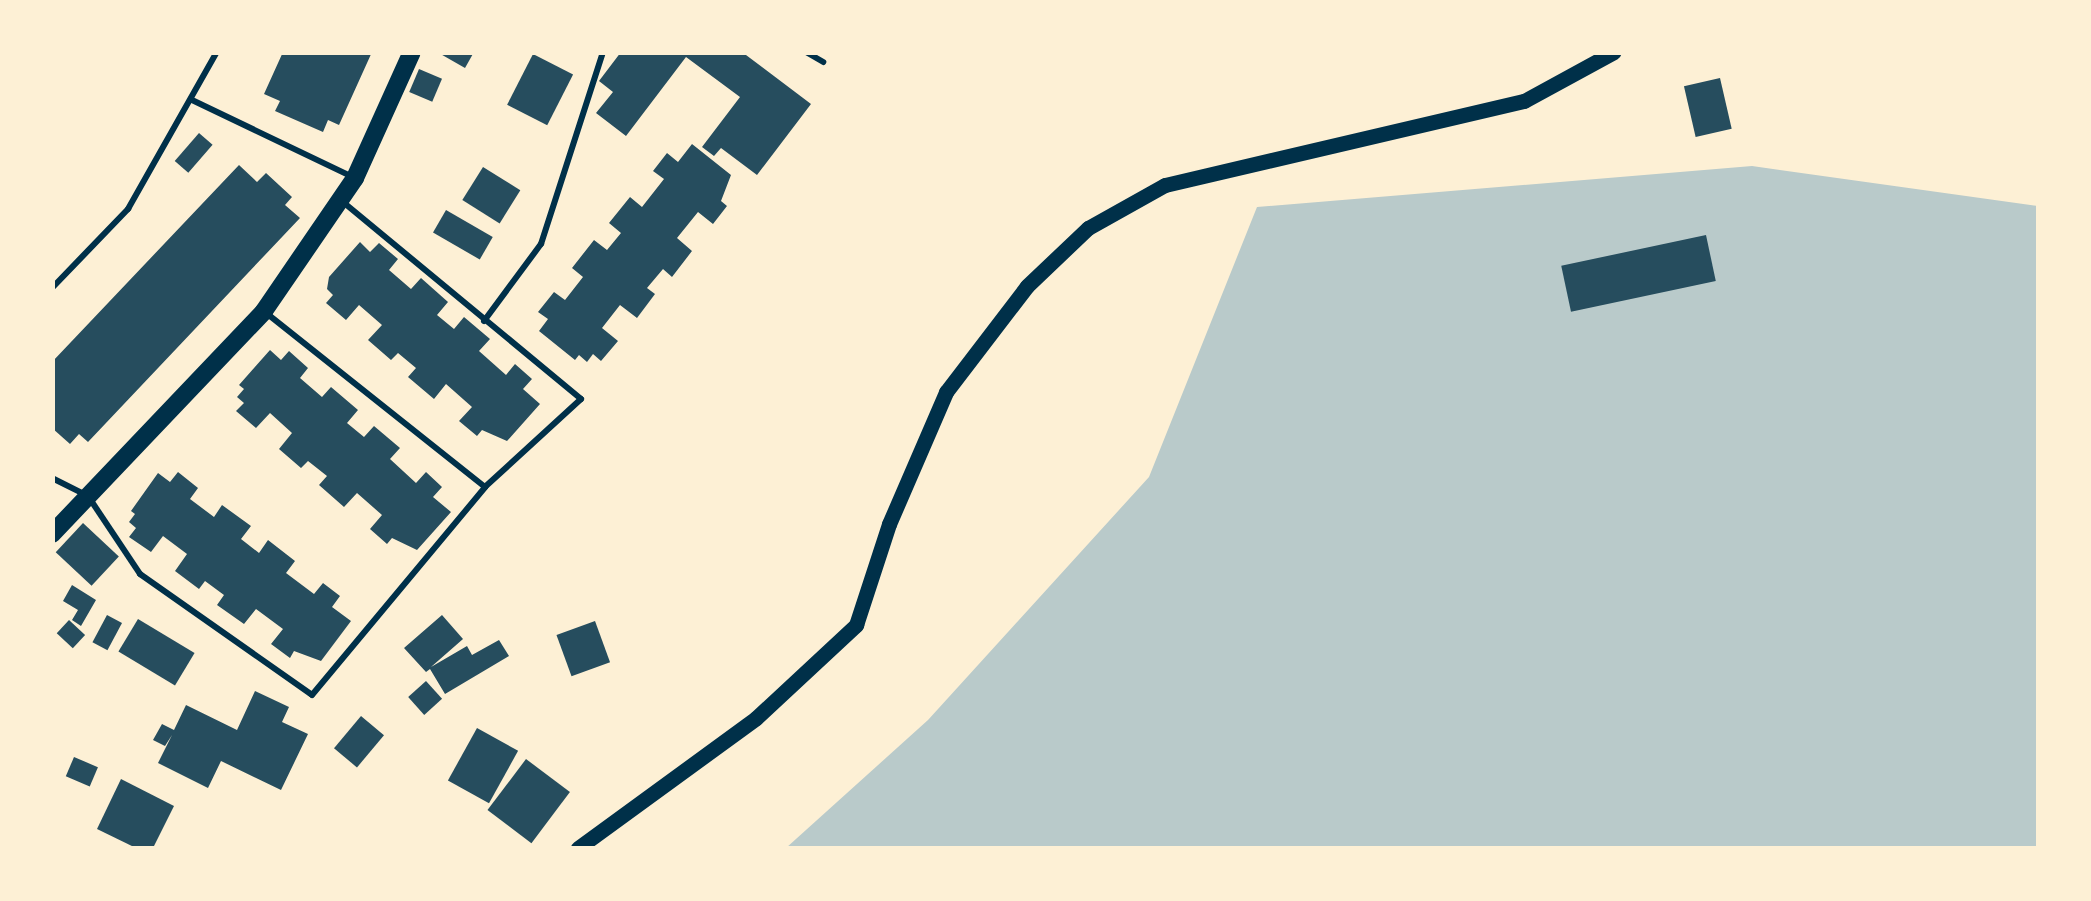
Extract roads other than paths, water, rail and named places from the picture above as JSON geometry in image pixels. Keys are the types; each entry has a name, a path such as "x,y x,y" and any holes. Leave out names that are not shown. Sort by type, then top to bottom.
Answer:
{"main road":[{"path":"52,534 264,312 355,178 412,52"}],"street":[{"path":"578,848 756,718 856,626 889,524 946,392 1027,286 1088,228 1165,185 1524,100 1614,52"}],"lane":[{"path":"52,288 128,209 217,52"},
{"path":"484,321 541,244 603,52"},
{"path":"806,52 823,62"},
{"path":"192,100 355,178"},
{"path":"52,478 88,496 140,574 312,695 485,487 581,399 340,199"},
{"path":"264,312 485,487"}]}
